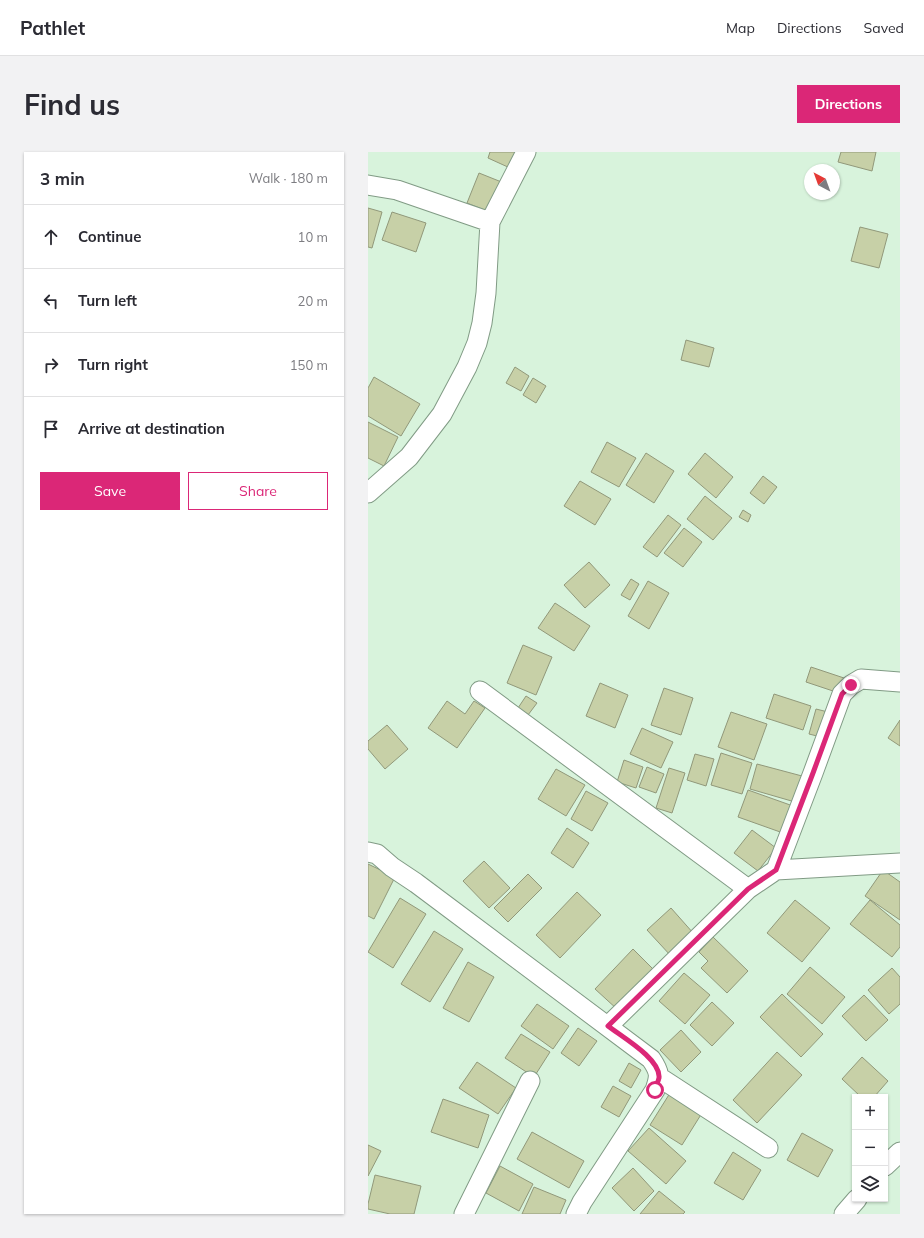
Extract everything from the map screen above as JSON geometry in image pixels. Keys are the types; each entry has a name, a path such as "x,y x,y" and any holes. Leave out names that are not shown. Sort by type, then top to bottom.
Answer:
{"street":[{"path":"368,493 409,457 442,414 467,367 477,343 482,323 486,293 490,222 526,152"},
{"path":"368,184 397,190 490,222"},
{"path":"776,870 842,694 851,685 861,679 900,682"},
{"path":"480,691 748,889"},
{"path":"368,852 377,854 392,867 423,888 608,1026 651,1059 657,1067 659,1077 655,1090 582,1202 576,1214"},
{"path":"608,1026 748,889 776,870 900,863"},
{"path":"659,1077 768,1148"},
{"path":"464,1214 530,1081"},
{"path":"888,1163 900,1152"},
{"path":"844,1214 854,1202"}],"building":[{"path":"490,152 516,152 510,168 488,158"},
{"path":"841,152 876,152 872,171 838,162"},
{"path":"479,173 504,183 492,213 467,203"},
{"path":"368,208 382,212 372,248 368,247"},
{"path":"392,212 426,223 416,252 382,240"},
{"path":"860,227 888,234 879,268 851,261"},
{"path":"686,340 714,348 709,367 681,360"},
{"path":"515,367 529,376 521,391 506,383"},
{"path":"374,377 420,404 401,436 368,416 368,388"},
{"path":"533,378 546,386 536,403 523,395"},
{"path":"368,422 398,437 384,466 368,458"},
{"path":"607,442 636,458 619,487 591,472"},
{"path":"646,453 674,471 654,503 626,485"},
{"path":"705,453 733,477 716,498 688,474"},
{"path":"763,476 777,487 764,504 750,493"},
{"path":"580,481 611,499 595,525 564,506"},
{"path":"705,496 732,518 713,540 687,519"},
{"path":"743,510 751,515 748,522 739,517"},
{"path":"668,515 681,525 657,557 643,547"},
{"path":"684,528 702,542 683,567 664,553"},
{"path":"589,562 610,585 585,608 564,585"},
{"path":"631,579 639,584 630,600 621,595"},
{"path":"648,581 669,593 649,629 628,616"},
{"path":"555,603 590,626 574,651 538,628"},
{"path":"523,645 552,657 536,695 507,683"},
{"path":"811,667 844,678 839,693 806,682"},
{"path":"600,683 628,695 615,728 586,716"},
{"path":"664,688 693,698 681,735 651,725"},
{"path":"774,694 811,706 803,730 766,718"},
{"path":"526,696 537,703 528,715 518,708"},
{"path":"447,701 465,714 474,701 485,708 457,748 428,728"},
{"path":"816,709 832,713 825,738 809,734"},
{"path":"731,712 767,724 754,760 718,747"},
{"path":"900,720 900,746 888,738"},
{"path":"387,725 408,749 385,769 368,749 368,741"},
{"path":"642,728 673,742 661,768 630,754"},
{"path":"721,753 752,763 742,794 711,785"},
{"path":"695,754 714,759 706,786 687,780"},
{"path":"624,760 643,767 636,788 617,782"},
{"path":"757,764 802,776 795,802 750,789"},
{"path":"647,767 664,774 656,793 639,787"},
{"path":"669,768 685,773 672,813 656,808"},
{"path":"556,769 585,785 566,816 538,799"},
{"path":"748,790 793,806 783,833 738,817"},
{"path":"586,791 608,803 592,831 571,819"},
{"path":"567,828 589,843 573,868 551,853"},
{"path":"752,830 776,848 758,871 734,853"},
{"path":"484,861 510,888 489,908 463,881"},
{"path":"368,864 395,877 374,919 368,916"},
{"path":"883,870 900,882 900,920 865,896"},
{"path":"528,874 542,888 508,922 494,908"},
{"path":"577,892 601,915 560,958 536,935"},
{"path":"400,898 426,914 393,968 368,952"},
{"path":"795,900 830,928 802,962 767,933"},
{"path":"870,900 900,925 900,947 892,957 850,924"},
{"path":"671,908 694,934 671,956 647,930"},
{"path":"434,931 463,949 430,1002 401,984"},
{"path":"713,937 748,971 727,993 701,968 708,961 699,952"},
{"path":"633,949 655,971 618,1010 595,989"},
{"path":"468,962 494,977 469,1022 443,1008"},
{"path":"810,967 845,997 822,1024 787,994"},
{"path":"892,968 900,977 900,1004 889,1014 868,990"},
{"path":"684,973 710,995 685,1024 659,1001"},
{"path":"782,994 823,1034 801,1057 760,1017"},
{"path":"864,995 888,1020 866,1041 842,1016"},
{"path":"712,1002 734,1023 712,1046 690,1025"},
{"path":"537,1004 569,1026 553,1049 521,1026"},
{"path":"578,1028 597,1041 579,1066 561,1053"},
{"path":"681,1030 701,1052 681,1072 660,1050"},
{"path":"521,1034 550,1052 534,1077 505,1058"},
{"path":"777,1052 802,1075 757,1123 733,1100"},
{"path":"862,1057 888,1081 877,1094 858,1094 842,1079"},
{"path":"477,1062 516,1088 498,1114 459,1088"},
{"path":"629,1063 641,1070 631,1088 619,1081"},
{"path":"613,1086 631,1096 619,1117 601,1107"},
{"path":"670,1093 702,1113 682,1145 650,1125"},
{"path":"443,1099 489,1115 478,1148 431,1132"},
{"path":"649,1128 686,1161 666,1184 628,1151"},
{"path":"532,1132 584,1161 569,1188 517,1159"},
{"path":"802,1133 833,1150 818,1177 787,1160"},
{"path":"368,1145 381,1151 368,1176"},
{"path":"733,1152 761,1170 743,1200 714,1183"},
{"path":"500,1166 533,1184 519,1211 486,1193"},
{"path":"633,1168 654,1191 634,1211 612,1188"},
{"path":"375,1175 421,1186 414,1214 390,1214 368,1209"},
{"path":"534,1187 566,1200 560,1214 522,1214"},
{"path":"659,1191 685,1212 683,1214 640,1214"}],"route":[{"path":"655,1090 659,1077 657,1067 651,1059 608,1026 748,889 776,870 842,694 851,685"}]}
